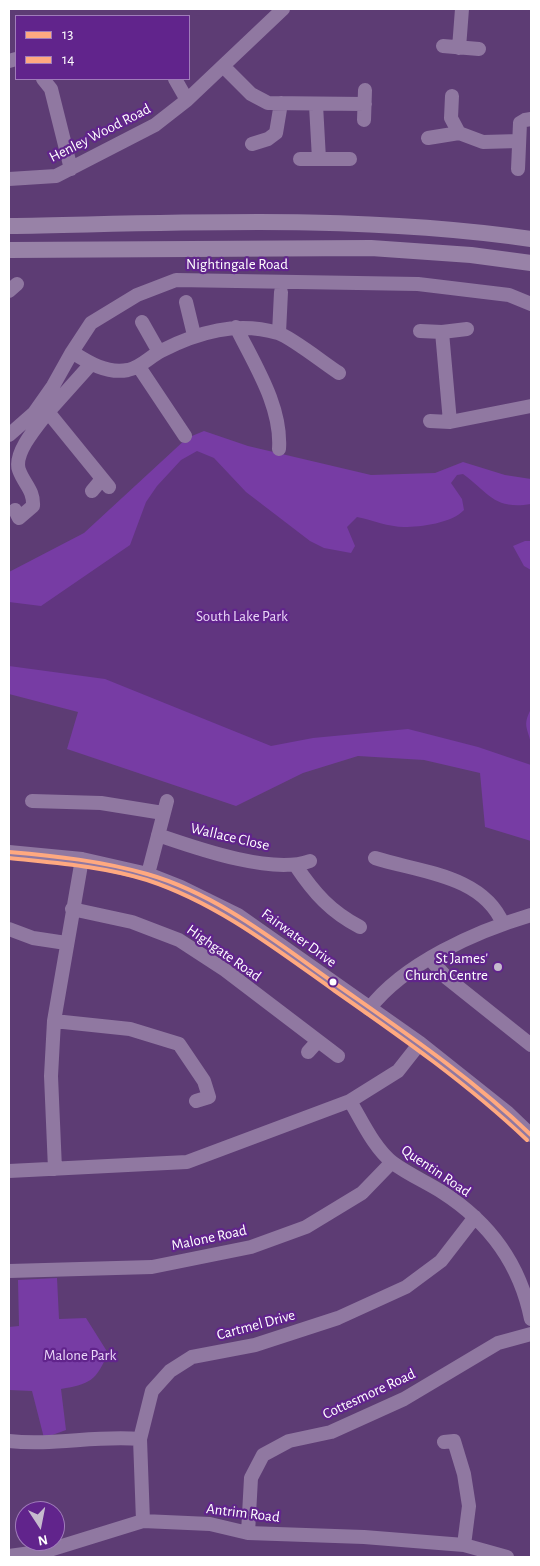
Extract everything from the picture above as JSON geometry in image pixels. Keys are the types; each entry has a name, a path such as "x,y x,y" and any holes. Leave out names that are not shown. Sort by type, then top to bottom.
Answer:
{"main road":[{"path":"9,226 345,223 456,230 531,239"},
{"path":"9,250 371,248 471,255 531,263"}],"street":[{"name":"Henley Wood Road","path":"9,179 56,176 155,125 187,100 283,9"},
{"path":"459,48 462,9"},
{"path":"443,46 479,49"},
{"path":"223,66 256,98 268,103 316,105 365,97 364,120"},
{"path":"44,80 51,89 71,169"},
{"path":"176,80 187,100"},
{"path":"452,96 451,118 459,133"},
{"path":"252,144 281,135 281,104"},
{"path":"316,105 318,159"},
{"path":"518,169 520,123 531,119"},
{"path":"428,138 459,133 483,142 519,141"},
{"path":"300,159 350,159"},
{"name":"Nightingale Road","path":"9,435 34,413 54,386 72,352 91,323 136,295 176,280 418,284 509,295 531,304"},
{"path":"279,333 281,292"},
{"path":"186,302 194,335"},
{"path":"142,322 159,352"},
{"path":"236,326 272,403 282,443"},
{"path":"72,352 91,364 109,370 126,370 139,367 159,352 194,335 236,326 279,333 339,373"},
{"path":"420,331 442,332 467,329"},
{"path":"442,332 450,422"},
{"path":"19,519 33,506 34,495 18,469 18,458 30,435 91,364"},
{"path":"139,367 185,430"},
{"path":"430,422 450,422 531,406"},
{"path":"48,412 106,483 92,491"},
{"path":"32,801 50,796 101,804 165,807 148,874"},
{"name":"Wallace Close","path":"158,835 237,858 296,866 310,861"},
{"name":"Fairwater Drive","path":"9,852 82,859 148,874 181,887 238,915 272,937 369,1009 420,1043 508,1113 531,1135"},
{"path":"375,858 392,858 479,893 491,903 503,924"},
{"path":"55,1169 51,1076 54,1021 82,859"},
{"path":"296,866 312,891 343,918 360,927"},
{"name":"Highgate Road","path":"72,909 132,922 179,940 225,970 312,1047 338,1056"},
{"path":"369,1009 398,982 430,959 463,941 503,924 531,915"},
{"path":"9,929 33,938 66,943"},
{"path":"430,959 447,978 531,1045"},
{"path":"54,1021 130,1029 180,1044 204,1081 208,1097"},
{"path":"9,1171 187,1162 350,1100 398,1071 420,1043"},
{"name":"Quentin Road","path":"350,1100 371,1136 392,1162 443,1192 475,1217 506,1252 523,1288 531,1319"},
{"name":"Malone Road","path":"9,1271 152,1267 251,1247 306,1227 362,1193 392,1162"},
{"name":"Cartmel Drive","path":"143,1521 140,1439 152,1391 170,1371 192,1357 255,1345 338,1318 406,1287 441,1261 475,1217"},
{"name":"Cottesmore Road","path":"248,1533 251,1478 263,1455 289,1441 331,1432 404,1399 498,1343 531,1334"},
{"path":"9,1441 46,1443 115,1437 140,1439"},
{"path":"450,1437 464,1474 469,1506 464,1545"},
{"name":"Antrim Road","path":"9,1556 46,1551 143,1521 210,1524 248,1533 364,1536 464,1545 507,1557"}],"green space":[{"name":"South Lake Park","path":"204,431 248,446 371,475 435,473 463,462 505,475 531,479 531,841 485,827 480,773 424,760 358,756 303,773 236,806 67,749 78,712 9,694 9,572 84,533 187,438"},
{"name":"Malone Park","path":"57,1278 59,1319 86,1318 108,1353 100,1370 91,1380 61,1389 66,1430 44,1438 32,1391 9,1390 9,1327 19,1326 18,1280"}],"shaded area":[{"name":"South Lake Park","path":"197,451 214,458 246,492 310,541 324,548 351,553 355,546 347,527 357,517 386,525 404,527 436,523 459,514 464,510 462,499 451,483 457,475 463,474 500,502 508,505 531,504 531,541 525,541 513,546 524,566 531,570 531,709 526,723 532,746 531,765 478,747 408,729 313,738 271,746 105,679 9,666 9,602 41,606 130,545 146,502 157,486 181,460"}],"transit line":[{"name":"13","path":"9,852 44,855 130,869 173,883 221,906 267,935 435,1055 484,1093 531,1135"},
{"name":"14","path":"9,858 78,866 130,875 173,890 222,914 268,943 458,1080 527,1140"}],"place":[{"name":"St James' Church Centre","path":"498,967"}]}
